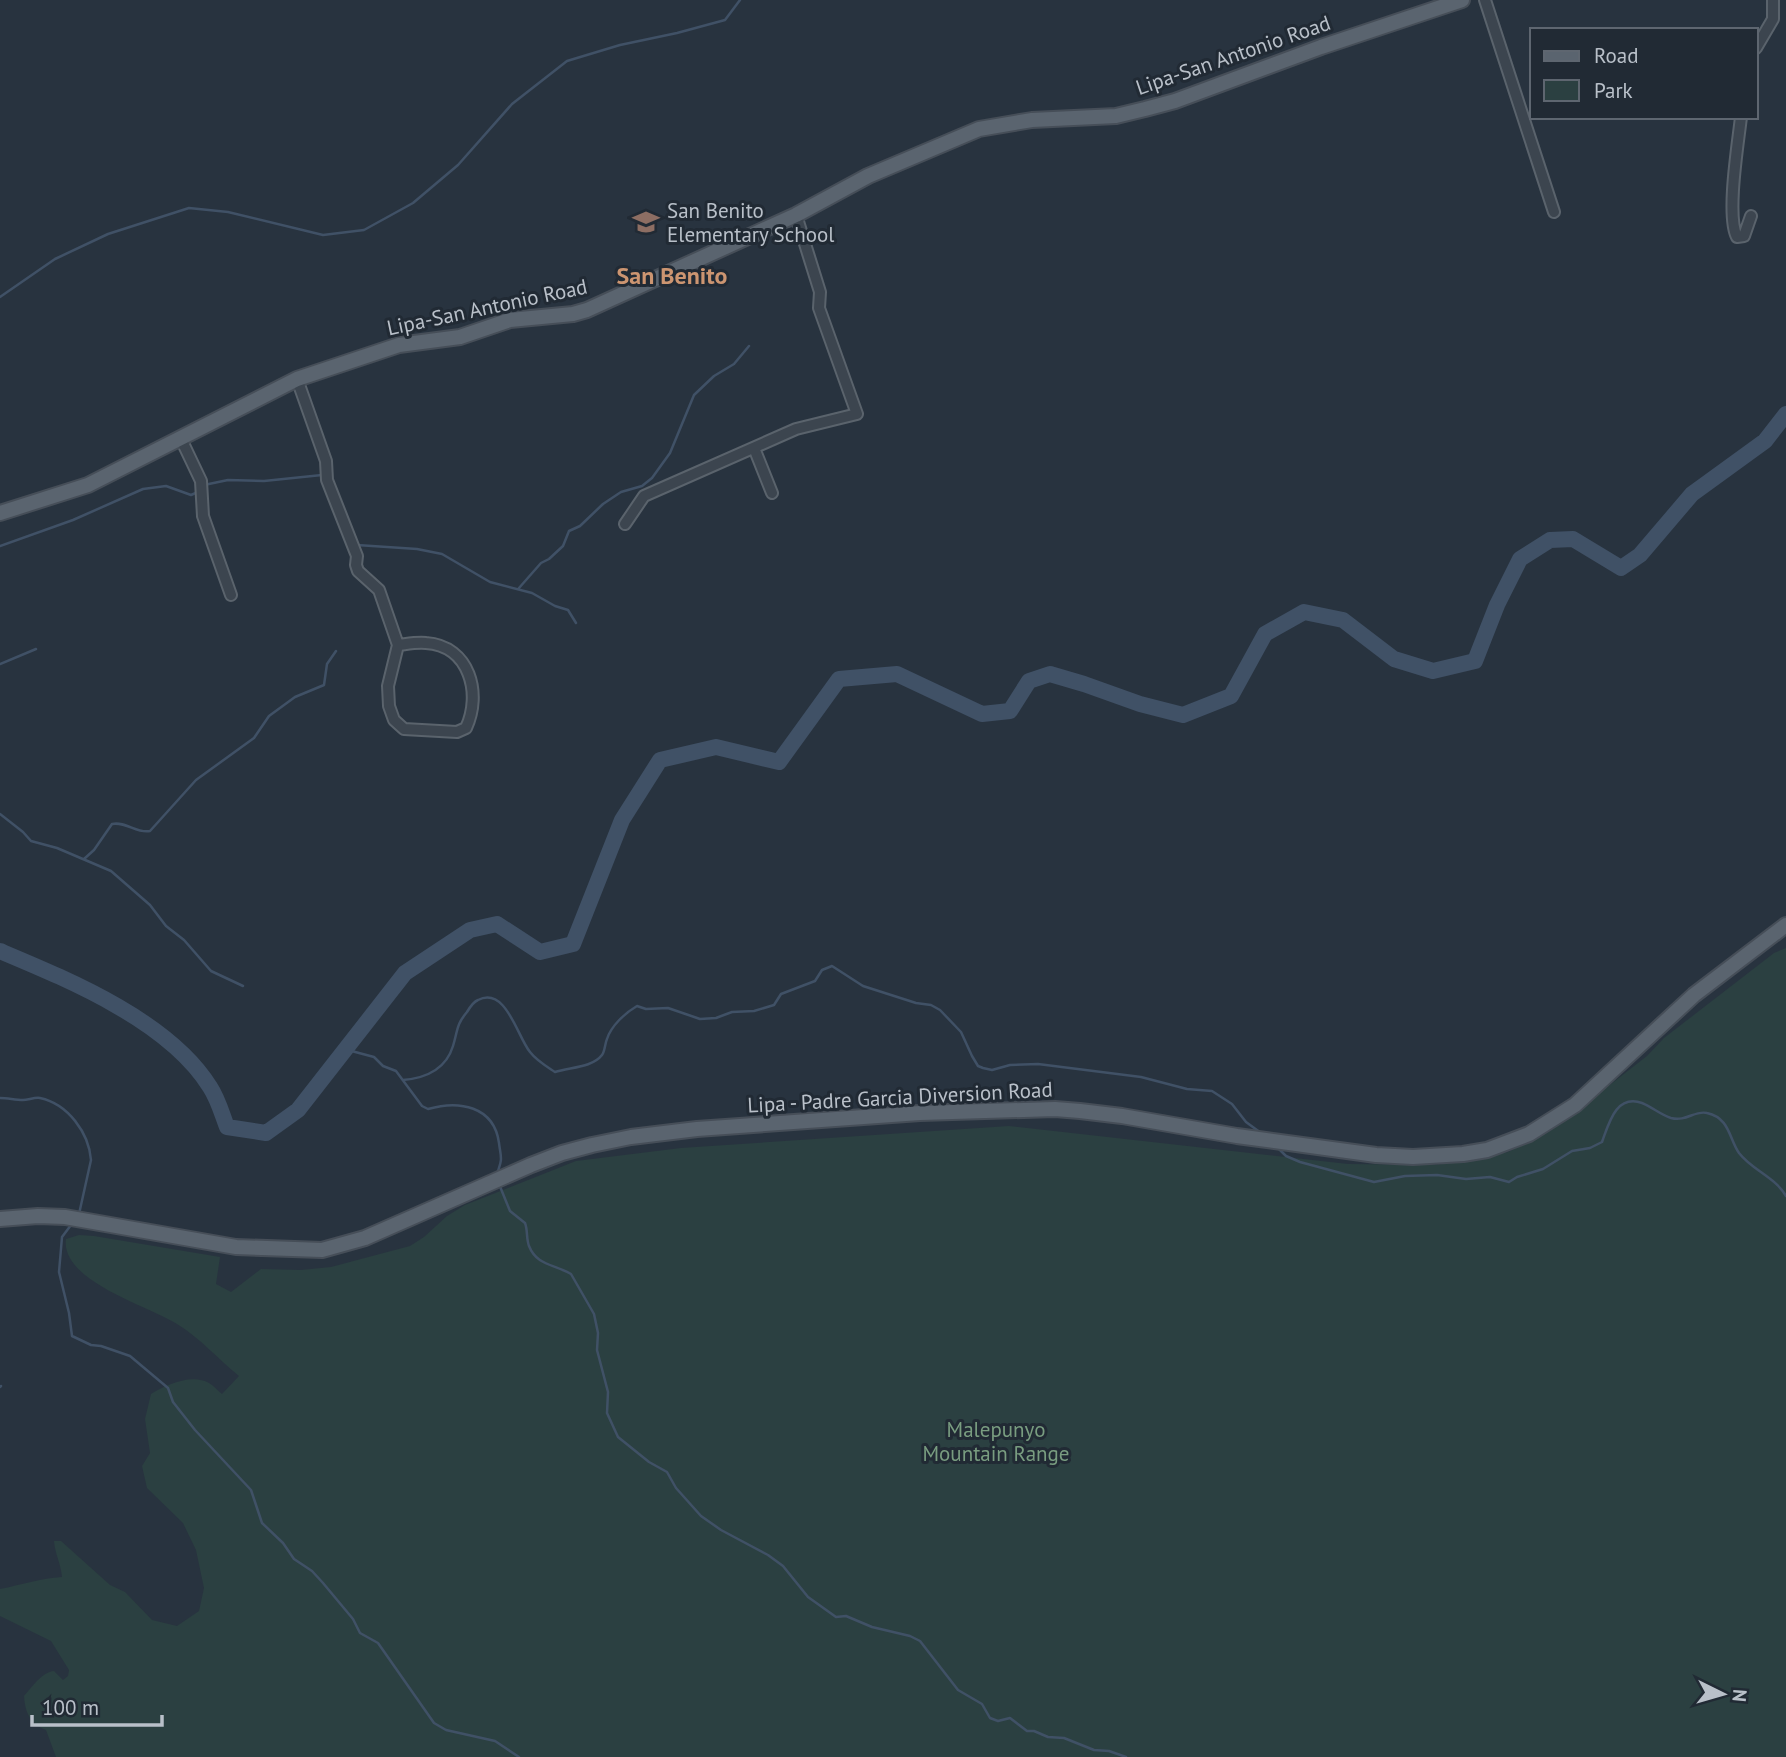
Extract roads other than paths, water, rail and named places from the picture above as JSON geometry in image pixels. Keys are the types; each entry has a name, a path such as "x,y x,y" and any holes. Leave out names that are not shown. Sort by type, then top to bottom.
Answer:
{"main road":[{"name":"Lipa-San Antonio Road","path":"0,513 88,485 297,379 399,345 460,337 510,320 573,314 587,310 796,215 868,176 979,129 1032,120 1116,116 1155,106 1462,0"},
{"name":"Lipa - Padre Garcia Diversion Road","path":"0,1219 65,1217 236,1247 322,1250 365,1238 531,1165 592,1145 631,1137 686,1131 891,1115 1055,1109 1122,1116 1237,1136 1376,1155 1443,1156 1487,1150 1529,1135 1575,1105 1694,995 1786,925"}],"street":[{"path":"1485,0 1554,212"},
{"path":"1758,45 1773,19 1773,0"},
{"path":"1741,119 1734,191 1734,228 1737,237 1744,236 1751,216"},
{"path":"625,524 644,496 796,429 857,414 819,308 820,292 796,215"},
{"path":"297,379 326,461 327,480 357,556 358,571 379,590 398,645 388,686 389,706 394,720 404,729 457,732 466,729 475,699 470,673 451,652 428,643 398,645"},
{"path":"181,439 201,481 203,516 231,595"},
{"path":"754,448 772,493"}],"waterway":[{"path":"0,297 55,259 108,234 189,208 228,212 323,235 364,230 413,203 458,165 512,104 567,61 620,45 725,20 740,0"},
{"path":"519,588 541,563 563,546 569,531 580,526 603,504 621,492 642,486 652,478 670,453 694,395 714,376 734,364 749,346"},
{"path":"0,951 86,989 144,1023 192,1063 213,1092 227,1127 266,1133 298,1110 405,973 470,930 497,924 540,952 573,944 622,820 660,760 716,747 779,762 839,679 897,674 982,714 1010,711 1029,681 1050,674 1140,704 1183,715 1231,696 1265,634 1304,612 1343,620 1394,659 1433,671 1475,661 1497,605 1520,559 1550,540 1573,539 1621,568 1640,555 1692,494 1765,441 1786,414"},
{"path":"204,485 228,480 264,481 322,475"},
{"path":"0,546 73,520 143,489 166,486 191,495 198,492"},
{"path":"357,545 417,549 442,554 490,582 532,593 568,610 576,623"},
{"path":"0,664 36,649"},
{"path":"84,859 94,850 112,824 150,831 196,780 254,738 269,716 295,697 324,685 327,664 336,651"},
{"path":"0,814 31,841 57,848 111,871 150,905 166,926 184,940 211,971 243,986"},
{"path":"403,1080 434,1071 445,1061 461,1021 478,1000 488,998 503,1006 530,1052 555,1072 586,1065 598,1059 615,1025 637,1006 646,1009 668,1008 700,1019 716,1018 732,1012 754,1011 774,1005 781,994 815,981 822,970 832,966 863,986 940,1010 961,1032 978,1066 983,1068 992,1070 1010,1065 1038,1064 1141,1077 1187,1089 1212,1091 1232,1104 1246,1122 1261,1133"},
{"path":"344,1049 374,1057 383,1066 396,1071 422,1106 428,1109 463,1106 483,1114 496,1131 499,1143 501,1158 497,1174"},
{"path":"0,1098 38,1098 50,1101 60,1106 75,1121 86,1140 91,1160 79,1214"},
{"path":"1277,1147 1286,1156 1300,1162 1374,1182 1405,1176 1437,1175 1466,1179 1490,1177 1509,1182 1543,1169 1572,1151 1590,1148 1602,1142 1615,1112 1620,1106 1633,1101 1671,1118 1707,1113 1720,1119 1739,1153 1776,1184 1786,1196"},
{"path":"499,1184 510,1211 525,1223 532,1253 541,1261 571,1274 594,1314 598,1333 597,1350 608,1392 607,1413 618,1437 649,1462 667,1472 676,1488 701,1516 783,1566 808,1597 836,1617 846,1616 920,1641 958,1690 982,1704 990,1718 998,1721 1010,1718 1027,1731 1064,1738 1094,1750 1109,1751 1126,1757"},
{"path":"71,1225 62,1237 59,1272 72,1336 91,1345 130,1356 168,1388 173,1402 195,1430 251,1490 262,1523 283,1543 294,1559 312,1571 323,1583 353,1619 360,1633 378,1643 434,1723 446,1730 495,1741 519,1757"}],"place":[{"name":"San Benito Elementary School","path":"646,222"}],"district":[{"name":"San Benito","path":"672,275"}],"park label":[{"name":"Malepunyo Mountain Range","path":"996,1441"}]}
